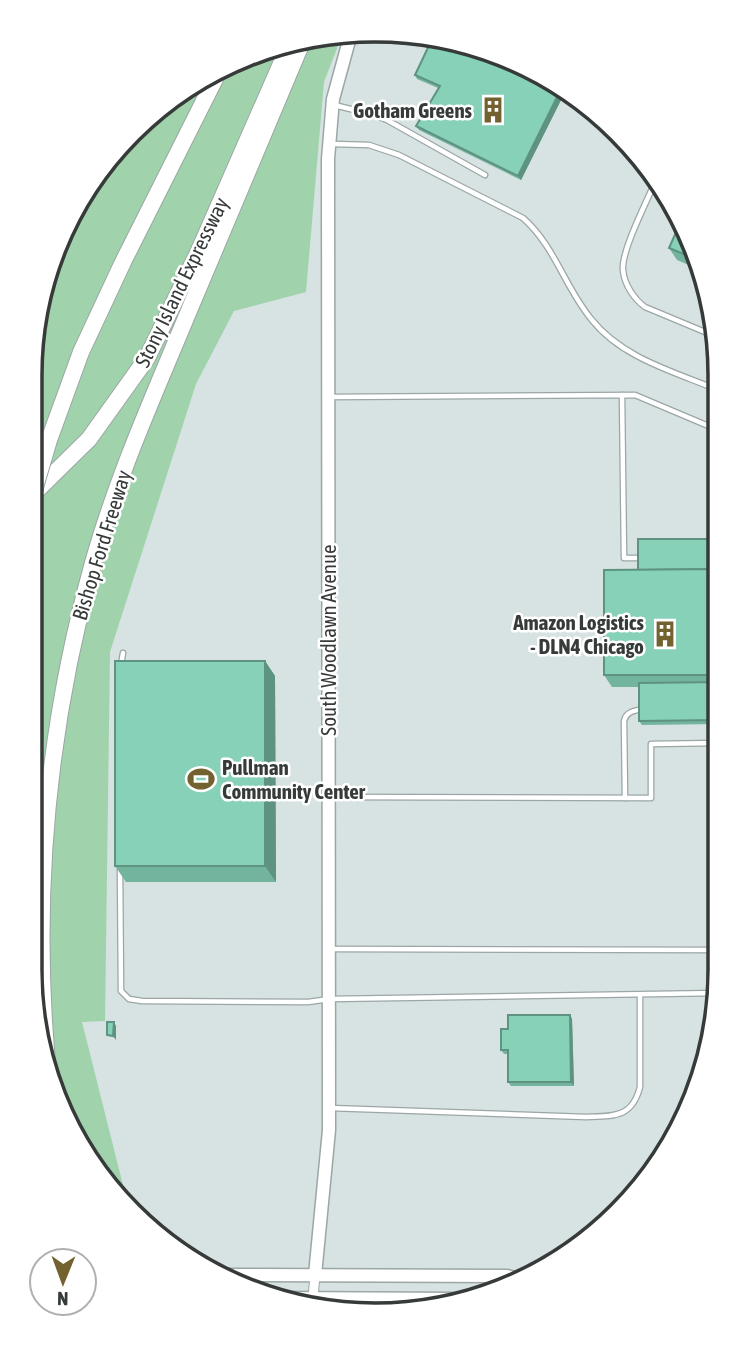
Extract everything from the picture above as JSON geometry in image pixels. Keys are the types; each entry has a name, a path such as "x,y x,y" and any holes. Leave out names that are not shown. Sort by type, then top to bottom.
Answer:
{"highway":[{"name":"Bishop Ford Freeway","path":"42,917 46,811 55,743 76,629 94,561 121,476 299,51"},
{"name":"Stony Island Expressway","path":"42,485 89,439 147,358 198,253 285,54"},
{"path":"42,464 81,352 212,85"}],"street":[{"name":"South Woodlawn Avenue","path":"313,1297 329,1108 331,949 328,144 333,102 348,43"},
{"path":"241,1275 506,1276"},
{"path":"346,1301 419,1300"}],"lane":[{"path":"333,102 387,120 485,175"},
{"path":"328,144 369,145 399,155 523,218 538,231 592,320 628,352 708,386"},
{"path":"652,190 623,258 624,278 638,302 645,307 705,332"},
{"path":"328,397 622,395 643,398 708,426"},
{"path":"622,395 624,558 641,558"},
{"path":"120,674 123,653"},
{"path":"625,798 625,716 642,709"},
{"path":"329,797 651,798 651,744 708,743"},
{"path":"120,859 121,991 129,999 142,1002 307,1002 330,999 707,993"},
{"path":"331,949 708,950"},
{"path":"329,1108 586,1117 616,1115 628,1110 636,1101 640,1087 640,995"}],"green space":[{"path":"339,44 324,82 306,292 234,311 196,384 110,652 105,1021 82,1022 124,1189 98,1155 67,1097 48,1035 43,992 42,375 45,332 53,289 76,228 98,190 125,155 155,125 190,98 248,67 289,53"}],"building":[{"name":"Gotham Greens","path":"429,46 440,48 502,67 557,96 518,176 416,126 440,86 415,75"},
{"path":"676,232 685,255 669,248"},
{"path":"638,539 708,539 708,569 638,570"},
{"name":"Amazon Logistics - DLN4 Chicago","path":"708,569 708,675 604,675 604,570"},
{"name":"Pullman Community Center","path":"115,661 265,661 265,866 115,866"},
{"path":"708,682 708,720 639,721 639,683"},
{"path":"508,1015 570,1015 571,1082 508,1082 508,1050 501,1050 501,1029 508,1029"},
{"path":"107,1022 114,1022 113,1036 107,1035"}],"place":[{"name":"Gotham Greens","path":"493,110"},
{"name":"Amazon Logistics - DLN4 Chicago","path":"665,634"},
{"name":"Pullman Community Center","path":"201,779"}]}
